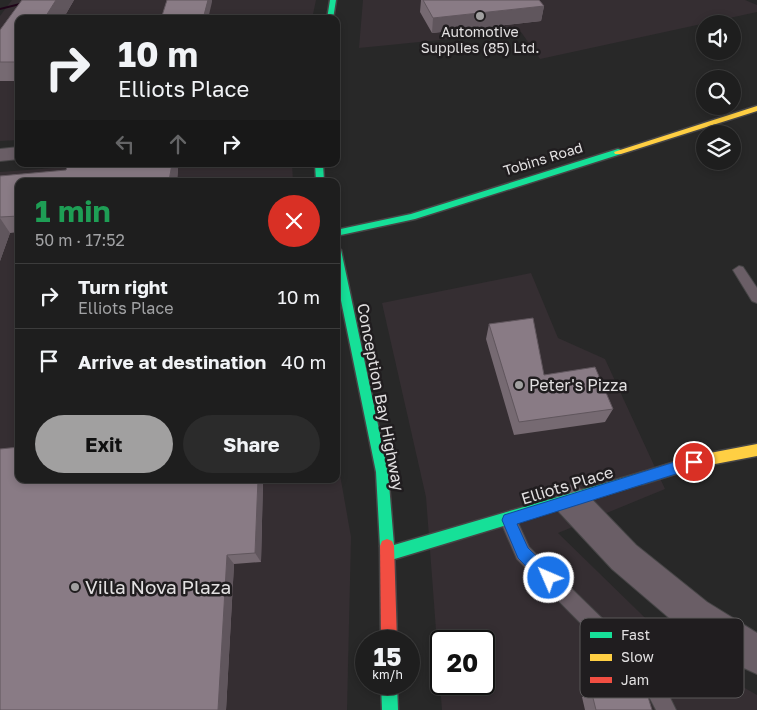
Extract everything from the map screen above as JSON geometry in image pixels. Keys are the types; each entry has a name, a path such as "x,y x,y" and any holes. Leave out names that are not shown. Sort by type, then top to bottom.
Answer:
{"street":[{"path":"331,15 333,0"},
{"name":"Tobins Road","path":"340,232 412,217 757,108"},
{"path":"0,155 15,153"},
{"name":"Conception Bay Highway","path":"340,280 382,472 388,554 389,630"},
{"name":"Elliots Place","path":"388,554 508,520 694,462 757,450"},
{"path":"571,501 624,557 699,618"},
{"path":"744,647 757,655"},
{"path":"389,695 390,710"}],"lane":[{"path":"739,270 757,298"},
{"path":"508,520 523,553 589,618"},
{"path":"660,698 666,710"}],"shaded area":[{"path":"12,0 316,0 313,15 15,15 15,140 0,141 0,16"},
{"path":"363,0 745,0 757,5 757,12 741,15 696,15 696,25 540,59 521,32 359,48"},
{"name":"Villa Nova Plaza","path":"67,167 292,167 293,178 15,178 15,483 340,483 340,475 351,537 347,710 0,710 0,172"},
{"path":"531,273 558,338 605,359 665,489 558,533 645,618 580,618 580,698 744,698 744,688 757,695 757,710 442,710 441,695 495,695 495,630 436,630 426,497 382,303"}],"building":[{"path":"22,0 56,0 47,15 15,15 15,62 0,62 0,30"},
{"path":"167,0 208,0 204,15 162,15"},
{"path":"423,0 539,0 544,6 433,18"},
{"path":"67,167 171,167 170,178 15,178 15,216 0,217 0,176 66,170"},
{"name":"Peter's Pizza","path":"533,318 544,375 595,367 613,409 519,422 489,324"},
{"name":"Villa Nova Plaza","path":"15,447 15,483 258,483 255,553 227,555 218,710 0,710 0,449"},
{"path":"593,698 648,698 652,710 596,710"}],"waterway":[{"path":"0,9 38,0"}],"traffic: fast":[{"path":"331,15 333,0"},
{"path":"340,232 412,217 618,152"},
{"path":"319,167 320,178"},
{"path":"340,269 382,472 387,546"},
{"path":"388,554 643,478"},
{"path":"389,695 390,710"}],"traffic: slow":[{"path":"618,152 757,108"},
{"path":"643,478 694,462 757,450"}],"traffic: jam":[{"path":"387,546 389,630"}],"place":[{"name":"Automotive Supplies (85) Ltd.","path":"480,16"},
{"name":"Peter's Pizza","path":"519,385"},
{"name":"Villa Nova Plaza","path":"75,587"}],"route":[{"path":"549,578 523,553 508,520 694,462"}]}
